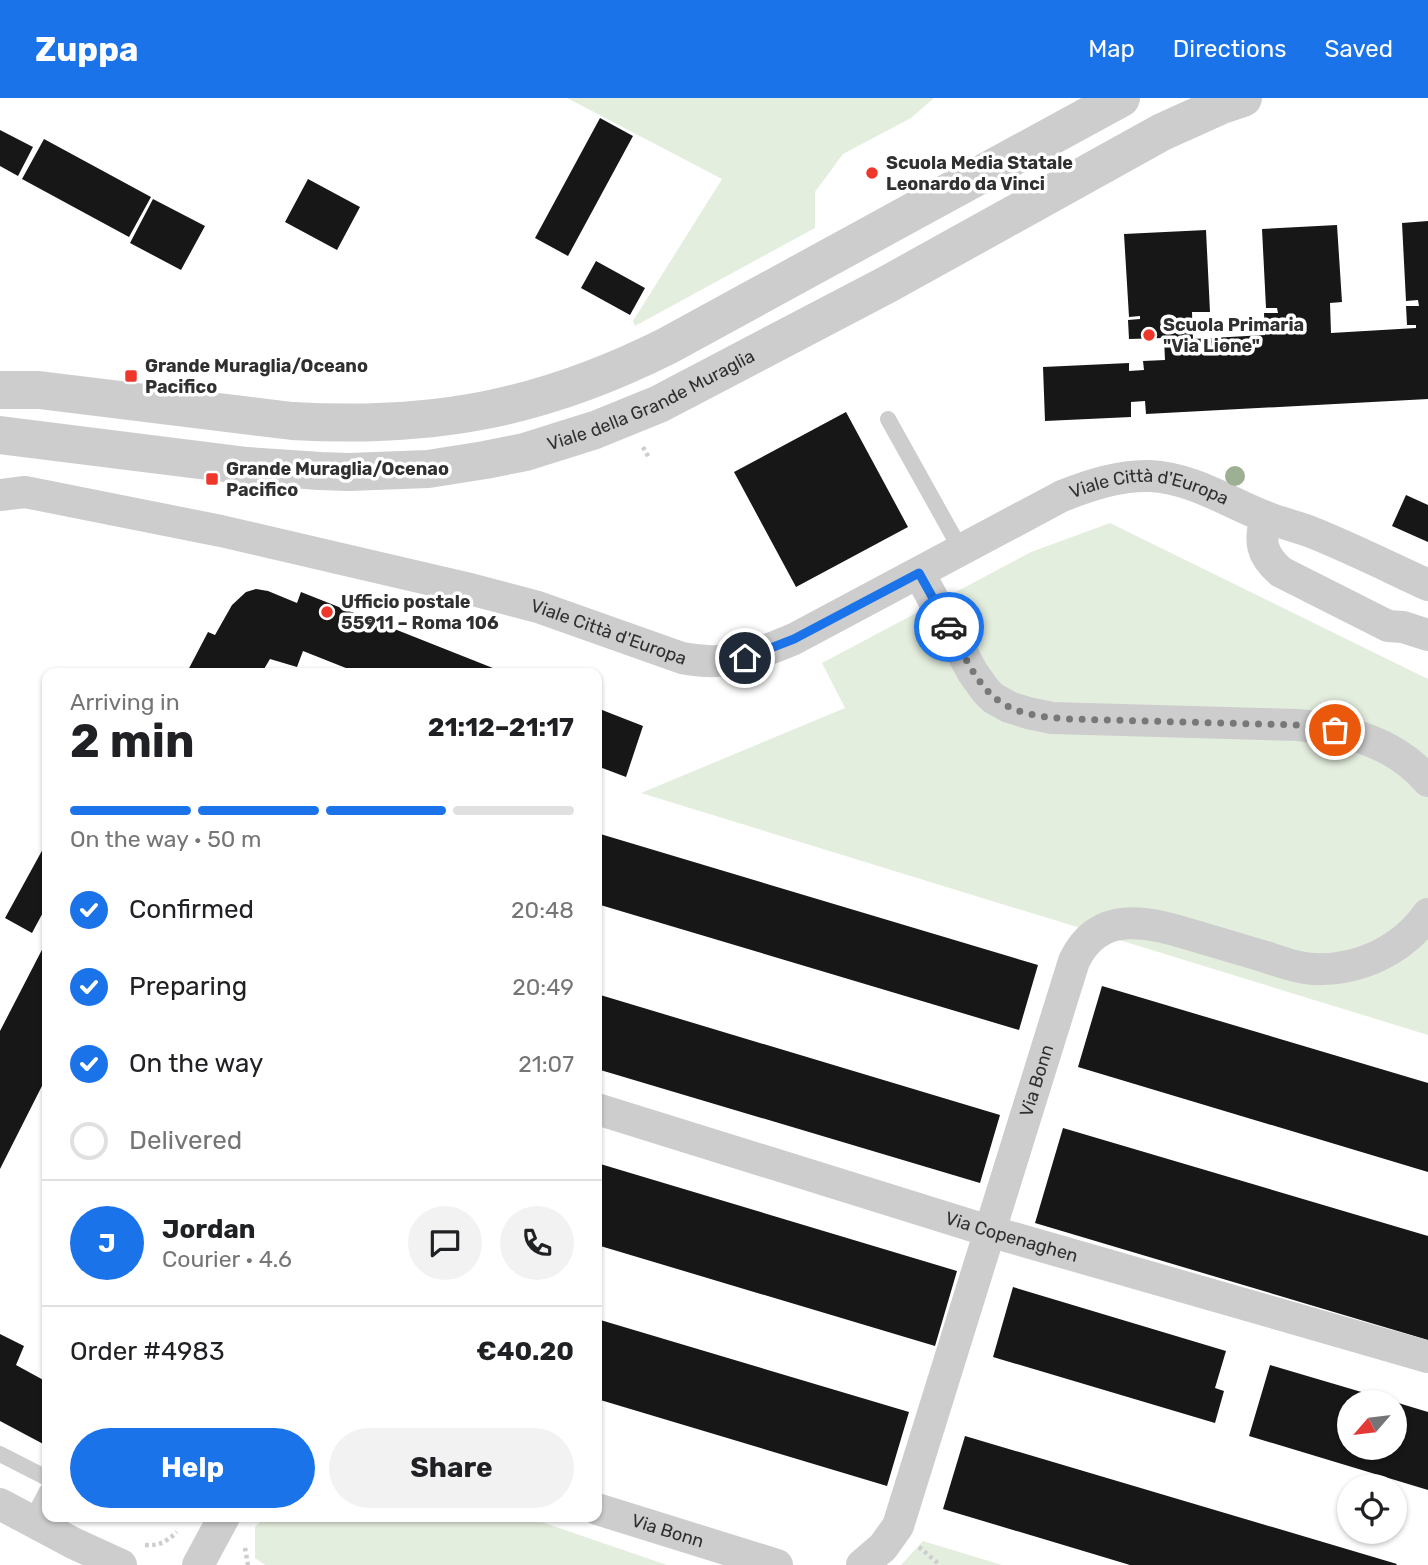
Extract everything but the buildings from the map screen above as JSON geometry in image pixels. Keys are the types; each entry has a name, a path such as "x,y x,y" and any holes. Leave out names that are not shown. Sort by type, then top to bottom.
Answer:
{"street":[{"path":"0,390 39,390 292,421 331,423 393,423 495,409 597,378 667,346 1121,98"},
{"name":"Viale della Grande Muraglia","path":"0,435 247,466 320,471 428,469 525,452 595,430 659,404 888,284 1162,132 1213,108 1243,98"},
{"path":"0,379 39,390"},
{"name":"Viale Città d'Europa","path":"0,495 25,492 221,531 466,588 538,607 682,658 705,662 734,661 794,639 1062,496 1102,482 1123,478 1147,476 1175,480 1206,490 1266,517 1310,531 1428,585"},
{"path":"1266,517 1262,545 1268,559 1281,572 1388,626 1428,635"},
{"path":"919,573 973,673 993,698 1009,707 1052,718 1298,725 1327,729 1359,736 1379,744 1408,763 1428,781"},
{"name":"Via Bonn","path":"862,1565 883,1547 898,1526 1074,961 1094,934 1114,925 1136,922 1164,926 1290,964 1324,969 1351,966 1380,955 1412,932 1428,914"},
{"name":"Via Copenaghen","path":"602,1111 989,1231 1428,1357"},
{"path":"0,1504 73,1543 132,1555"},
{"name":"Via Bonn","path":"602,1511 777,1565"},
{"path":"198,1565 219,1524"}],"lane":[{"path":"888,419 961,550"},
{"path":"0,1454 42,1475"},
{"path":"31,1521 42,1501"}],"path":[{"path":"132,1555 167,1541 186,1522"},
{"path":"219,1524 244,1544 248,1565"}],"green space":[{"path":"567,98 934,98 911,118 843,154 815,192 815,228 635,326 633,321 722,179"},
{"path":"1110,523 1428,679 1428,1035 641,793 845,708 822,663 1031,552"},
{"path":"260,1522 542,1522 667,1565 265,1565 255,1558 255,1527"},
{"path":"923,1541 1002,1565 901,1565"}],"way so far":[{"path":"949,627 973,673 993,698 1009,707 1039,716 1298,725 1335,730"}],"place":[{"name":"Scuola Media Statale Leonardo da Vinci","path":"872,173"},
{"name":"Scuola Primaria \"Via Lione\"","path":"1149,335"},
{"name":"Grande Muraglia/Oceano Pacifico","path":"131,376"},
{"name":"Grande Muraglia/Ocenao Pacifico","path":"212,479"},
{"name":"Ufficio postale 55911 – Roma 106","path":"327,612"}],"route":[{"path":"745,658 794,639 919,573 949,627"}]}
